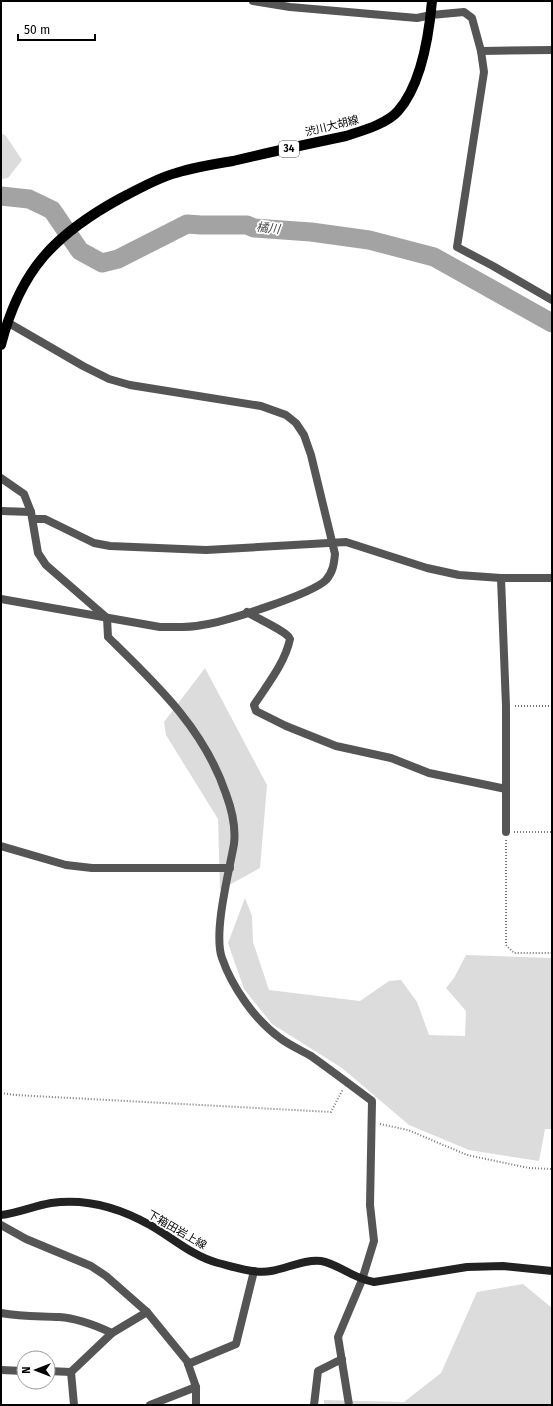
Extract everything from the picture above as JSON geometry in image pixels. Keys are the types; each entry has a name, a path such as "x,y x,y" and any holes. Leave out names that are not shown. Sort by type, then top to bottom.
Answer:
{"main road":[{"name":"渋川大胡線","path":"4,322 35,267 57,241 92,214 144,186 176,172 346,136 372,128 397,112 411,92 420,69 431,15 432,1"},
{"name":"34","path":"1,345 4,322"},
{"name":"下箱田岩上線","path":"1,1215 50,1204 65,1202 90,1203 128,1215 150,1225 205,1259 254,1271 270,1271 312,1260 323,1261 362,1280 374,1282 467,1267 503,1266 552,1271"}],"street":[{"path":"253,1 290,7 417,18 431,15 464,12 472,18 481,51 484,72 457,247 552,300"},
{"path":"481,51 552,50"},
{"path":"1,600 160,627 184,628 219,622 310,591 327,579 334,568 335,554 311,455 304,435 296,423 286,415 261,406 138,387 109,379 4,322"},
{"path":"1,478 24,494 32,516 38,553 46,565 107,618 108,637 167,694 187,719 204,744 222,781 232,812 235,836 220,930 221,956 231,979 264,1024 274,1033 372,1101 373,1122 370,1205 374,1242 362,1280 338,1337 349,1405"},
{"path":"1,511 45,519 94,543 110,546 206,550 346,542 427,568 459,575 501,578 552,578"},
{"path":"501,578 506,706 506,832"},
{"path":"247,612 257,619 287,634 290,639 288,648 278,668 254,705 256,711 286,726 336,746 391,758 429,774 506,789"},
{"path":"1,846 66,865 92,868 230,868"},
{"path":"1,1225 26,1239 91,1266 106,1276 146,1312 159,1326 188,1364 196,1387 196,1405"},
{"path":"188,1364 236,1344 254,1271"},
{"path":"56,1371 71,1372 112,1333 146,1312"},
{"path":"1,1313 23,1317 61,1317 100,1327 112,1333"},
{"path":"314,1405 318,1371 342,1359"},
{"path":"1,1370 16,1371"},
{"path":"71,1372 74,1405"},
{"path":"150,1405 196,1387"}],"path":[{"path":"506,706 552,706"},
{"path":"552,832 506,832 506,945 514,953 552,953"},
{"path":"1,1092 15,1095 331,1112 347,1083"},
{"path":"373,1122 408,1130 467,1155 529,1168 552,1169"}],"shaded area":[{"path":"1,133 6,136 22,160 8,178 1,179"},
{"path":"205,668 267,785 260,868 220,890 218,819 166,735 164,722"},
{"path":"245,898 252,916 253,942 269,990 360,1001 389,981 401,980 417,1002 429,1035 465,1036 466,1011 446,988 454,978 466,955 552,958 552,1129 545,1129 539,1161 469,1150 409,1125 342,1068 272,1024 244,989 228,943"},
{"path":"523,1284 552,1308 552,1405 324,1405 324,1400 404,1402 441,1373 477,1292"}],"waterway":[{"name":"橘川","path":"1,196 29,199 52,210 80,251 102,263 118,259 187,224 247,225 254,228 311,232 369,240 434,257 552,323"}]}
